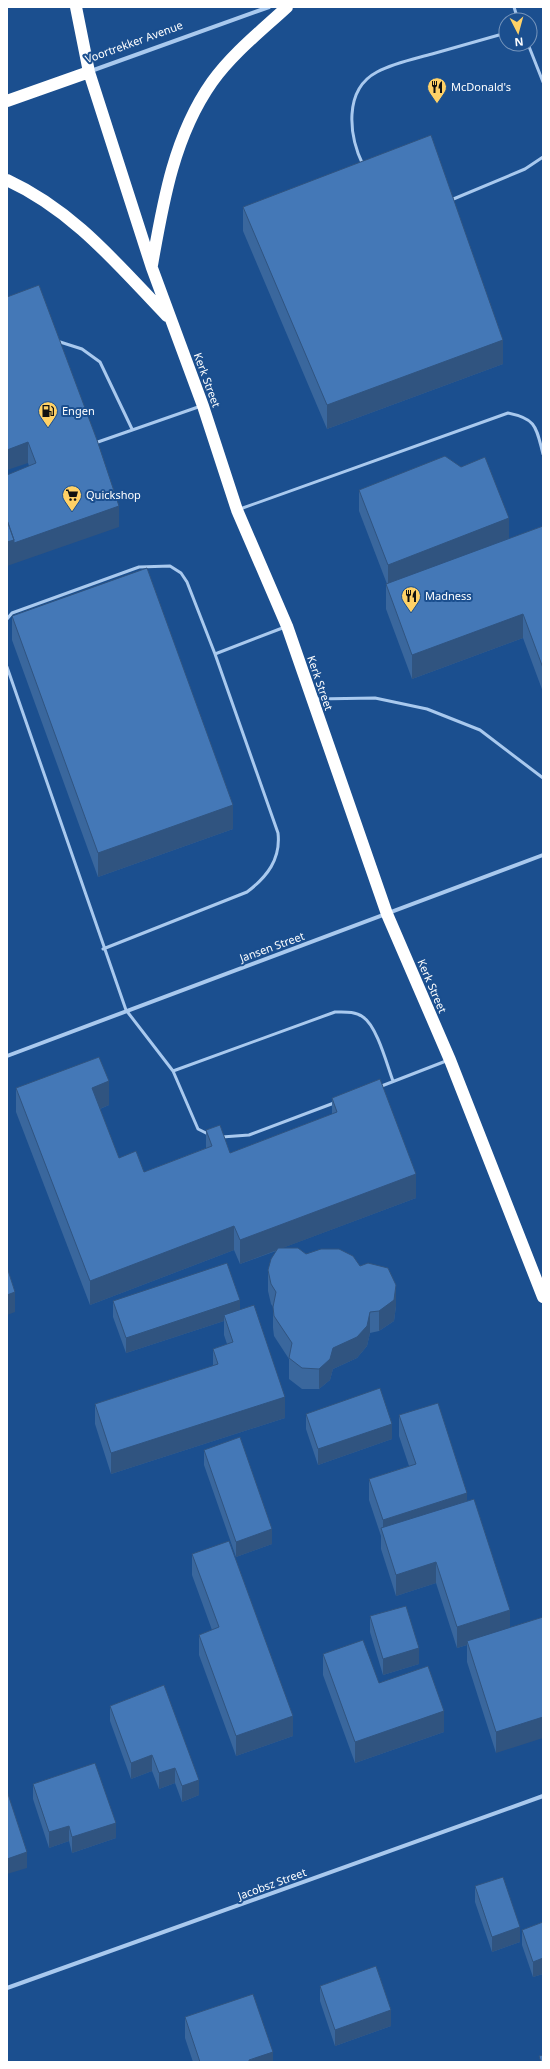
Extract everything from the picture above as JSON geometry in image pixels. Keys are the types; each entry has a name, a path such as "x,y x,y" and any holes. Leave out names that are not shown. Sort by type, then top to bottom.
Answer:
{"highway":[{"name":"Kerk Street","path":"76,7 89,72 152,268 203,406 237,510 287,626 387,914 450,1060 543,1297"},
{"path":"152,268 165,192 195,111 213,82 233,57 287,7"},
{"name":"Voortrekker Avenue","path":"7,101 89,72"},
{"path":"7,180 52,204 75,223 99,245 170,320"}],"street":[{"name":"Voortrekker Avenue","path":"89,72 269,7"},
{"name":"Jansen Street","path":"7,1056 126,1010 543,855"},
{"name":"Jacobsz Street","path":"7,1988 543,1796"}],"lane":[{"path":"364,169 359,157 351,119 354,100 363,83 376,72 398,63 498,35"},
{"path":"531,52 543,82"},
{"path":"447,201 519,172 543,157"},
{"path":"51,340 82,349 100,362 132,429"},
{"path":"88,445 203,406"},
{"path":"237,510 508,413 524,417 536,427 543,454"},
{"path":"7,619 12,613 139,566 170,566 181,573 187,582 215,654 278,833 279,848 276,855 266,874 258,884 247,892 103,950"},
{"path":"215,654 287,626"},
{"path":"7,667 103,950 126,1010 173,1071 198,1129 213,1136"},
{"path":"312,698 375,698 427,709 480,730 543,778"},
{"path":"173,1071 326,1016 346,1012 362,1016 370,1025 393,1081"},
{"path":"372,1089 450,1060"},
{"path":"220,1137 232,1138 249,1135 336,1103"}],"building":[{"path":"431,135 503,340 327,405 243,207"},
{"path":"39,285 97,440 119,506 14,543 7,520 7,475 36,463 28,442 7,450 7,297"},
{"path":"445,456 461,467 485,457 509,518 388,565 359,490"},
{"path":"7,520 14,540 7,542"},
{"path":"543,526 543,668 523,614 412,655 386,584"},
{"path":"147,568 233,805 98,853 12,616"},
{"path":"99,1057 109,1081 92,1088 119,1158 136,1151 144,1172 212,1146 206,1130 220,1125 230,1153 337,1112 332,1098 380,1079 416,1174 240,1240 234,1226 90,1281 16,1088"},
{"path":"278,1248 298,1248 306,1254 321,1249 339,1249 353,1256 360,1266 368,1263 388,1268 396,1285 394,1300 379,1311 370,1312 367,1326 357,1337 333,1348 330,1359 319,1369 302,1368 289,1358 292,1343 274,1316 273,1307 276,1292 271,1284 268,1270 271,1259"},
{"path":"227,1263 240,1300 126,1338 113,1301"},
{"path":"7,1267 15,1292 7,1295"},
{"path":"254,1305 285,1397 111,1453 95,1404 218,1364 213,1349 233,1342 224,1315"},
{"path":"380,1388 392,1424 318,1449 306,1414"},
{"path":"438,1403 467,1493 383,1520 369,1479 416,1464 399,1415"},
{"path":"240,1437 272,1529 236,1542 204,1450"},
{"path":"474,1499 510,1610 457,1627 436,1562 396,1575 381,1528"},
{"path":"229,1541 293,1716 236,1736 199,1635 219,1627 192,1554"},
{"path":"406,1606 419,1648 383,1659 370,1616"},
{"path":"543,1617 543,1717 496,1732 467,1641"},
{"path":"363,1640 379,1683 428,1666 444,1711 355,1742 323,1654"},
{"path":"164,1685 199,1780 182,1786 175,1768 159,1773 152,1755 131,1763 110,1706"},
{"path":"95,1763 116,1823 72,1837 69,1826 49,1832 33,1784"},
{"path":"7,1791 27,1852 7,1859"},
{"path":"503,1877 520,1927 492,1937 475,1886"},
{"path":"543,1922 543,1958 533,1962 522,1930"},
{"path":"376,1966 391,2010 335,2030 320,1986"},
{"path":"253,1994 273,2052 249,2060 249,2062 200,2062 185,2017"},
{"path":"543,2055 543,2062 541,2062 539,2056"}],"place":[{"name":"McDonald's","path":"437,104"},
{"name":"Engen","path":"48,428"},
{"name":"Quickshop","path":"72,512"},
{"name":"Madness","path":"411,613"}]}
